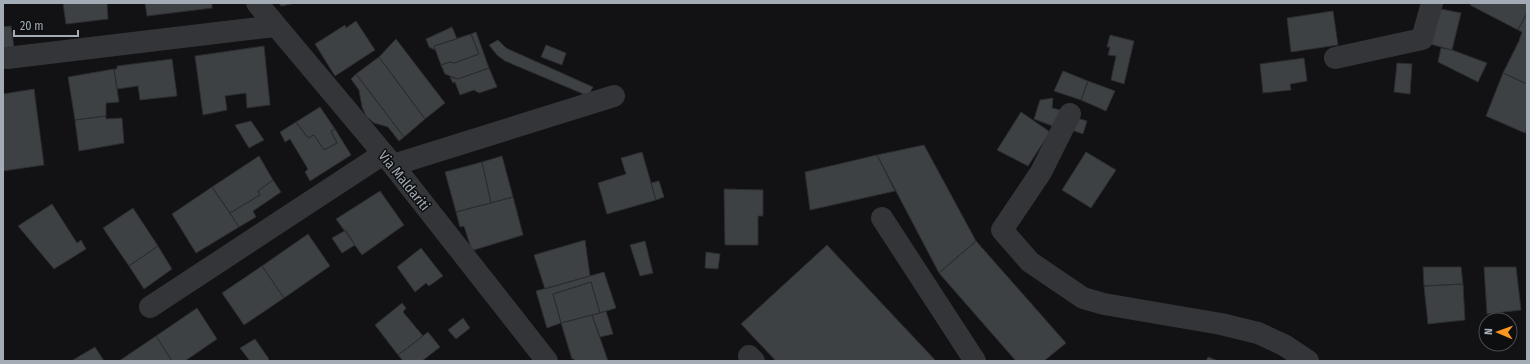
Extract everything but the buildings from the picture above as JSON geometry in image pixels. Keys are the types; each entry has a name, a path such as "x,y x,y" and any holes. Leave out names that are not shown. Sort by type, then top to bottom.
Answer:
{"street":[{"name":"Via Maldariti","path":"257,3 388,160 547,361"},
{"path":"1335,58 1422,39 1432,3"},
{"path":"7,58 275,26"},
{"path":"150,307 388,160 614,96"},
{"path":"1070,114 1041,172 1002,230 1030,262 1083,298 1104,304 1221,324 1258,333 1284,345 1308,361"},
{"path":"882,218 975,361"}]}
